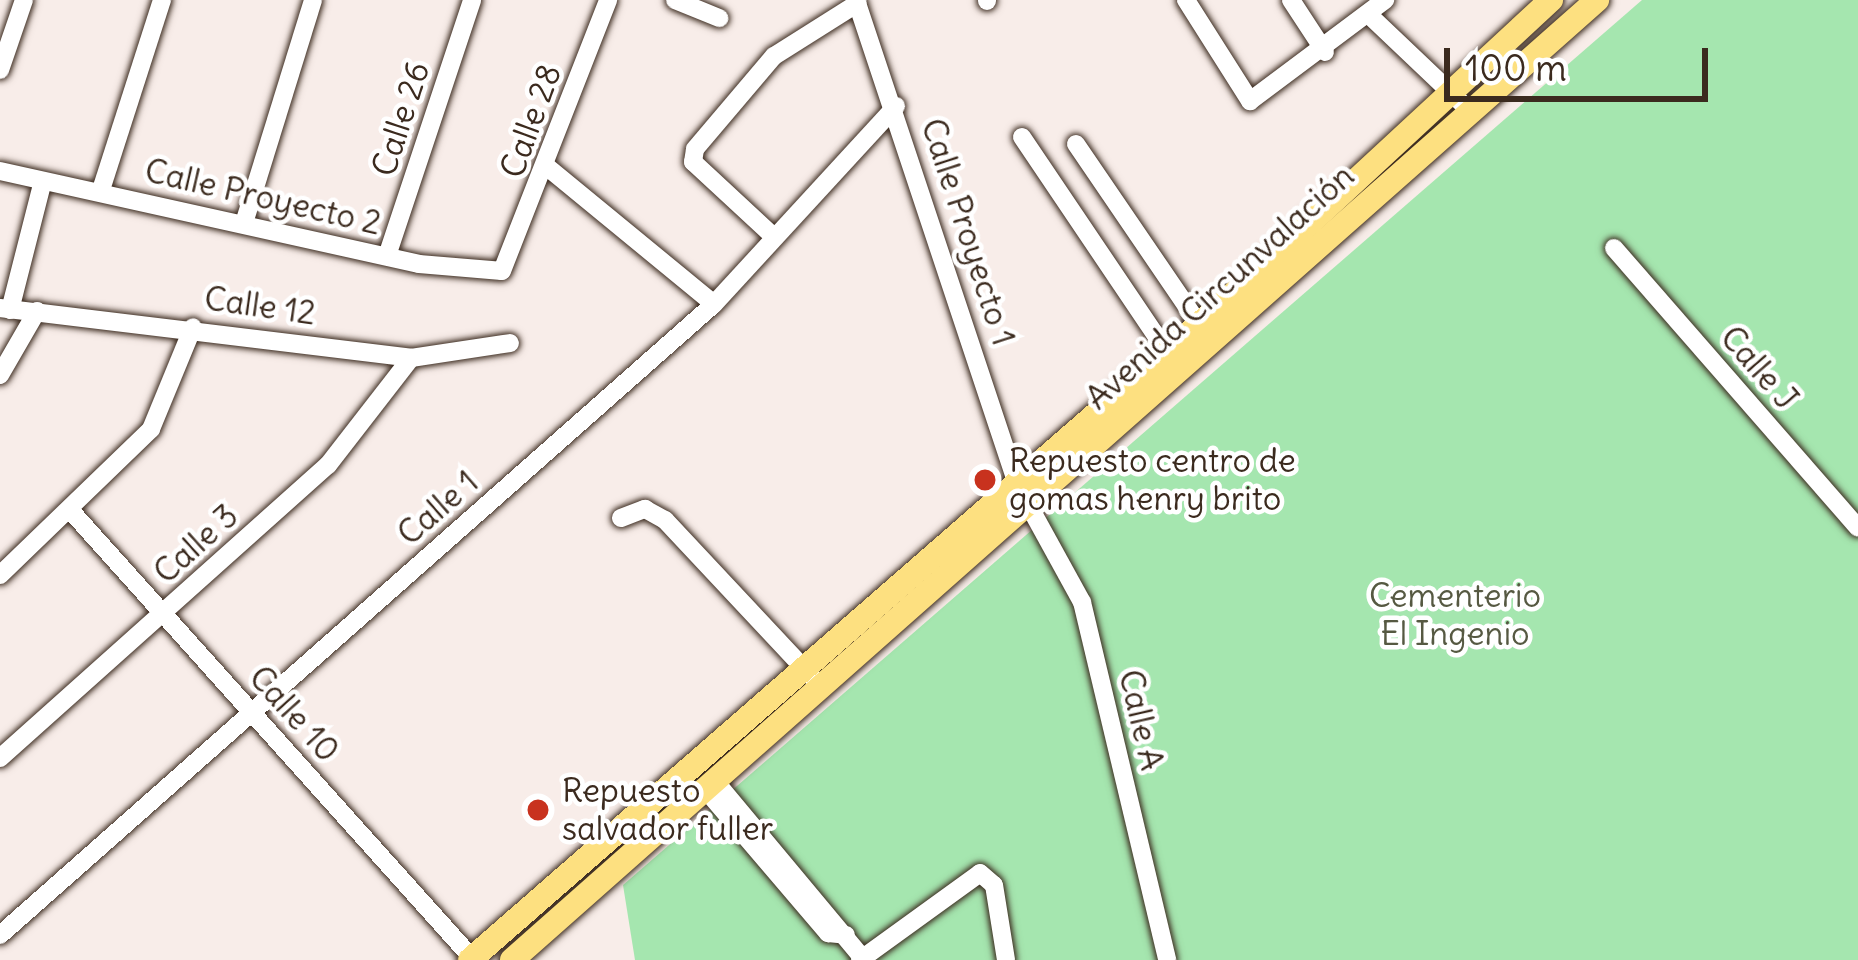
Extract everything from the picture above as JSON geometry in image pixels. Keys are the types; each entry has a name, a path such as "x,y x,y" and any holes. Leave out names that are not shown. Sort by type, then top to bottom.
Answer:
{"main road":[{"name":"Avenida Circunvalación","path":"471,959 805,669 1023,494 1461,101 1551,0"},
{"name":"Avenida Circunvalación","path":"512,960 715,791 824,691 1167,352 1461,101 1597,0"}],"street":[{"path":"0,70 24,0"},
{"path":"101,190 162,0"},
{"path":"244,220 313,0"},
{"name":"Calle 26","path":"387,256 472,0"},
{"name":"Calle 28","path":"510,264 608,0"},
{"path":"675,0 719,18"},
{"path":"1186,0 1245,100 1324,52 1385,0"},
{"path":"1291,0 1324,52"},
{"path":"773,236 693,162 695,149 774,56 857,2"},
{"name":"Calle Proyecto 1","path":"857,2 896,106 1023,494"},
{"path":"1368,14 1461,101"},
{"name":"Calle 1","path":"0,935 714,304 896,106"},
{"path":"1022,137 1167,352"},
{"path":"1076,144 1199,324"},
{"path":"546,166 714,304"},
{"name":"Calle Proyecto 2","path":"0,171 244,220 470,274 510,264"},
{"path":"5,309 43,181"},
{"name":"Calle J","path":"1614,248 1858,528"},
{"name":"Calle 12","path":"5,309 193,327 412,358 510,343"},
{"path":"0,375 37,311"},
{"path":"0,575 151,429 193,327"},
{"name":"Calle 3","path":"0,758 328,466 412,358"},
{"name":"Calle A","path":"1023,494 1082,602 1167,960"},
{"path":"621,518 645,509 665,520 824,691"},
{"name":"Calle 10","path":"71,511 471,959"},
{"path":"715,791 828,933 845,934 862,959 961,878 986,875 1006,960"}],"green space":[{"name":"Cementerio El Ingenio","path":"1642,0 1858,0 1858,960 635,960 623,885"}],"place":[{"name":"Repuesto centro de gomas henry brito","path":"985,480"},
{"name":"Repuesto salvador fuller","path":"538,810"}]}
